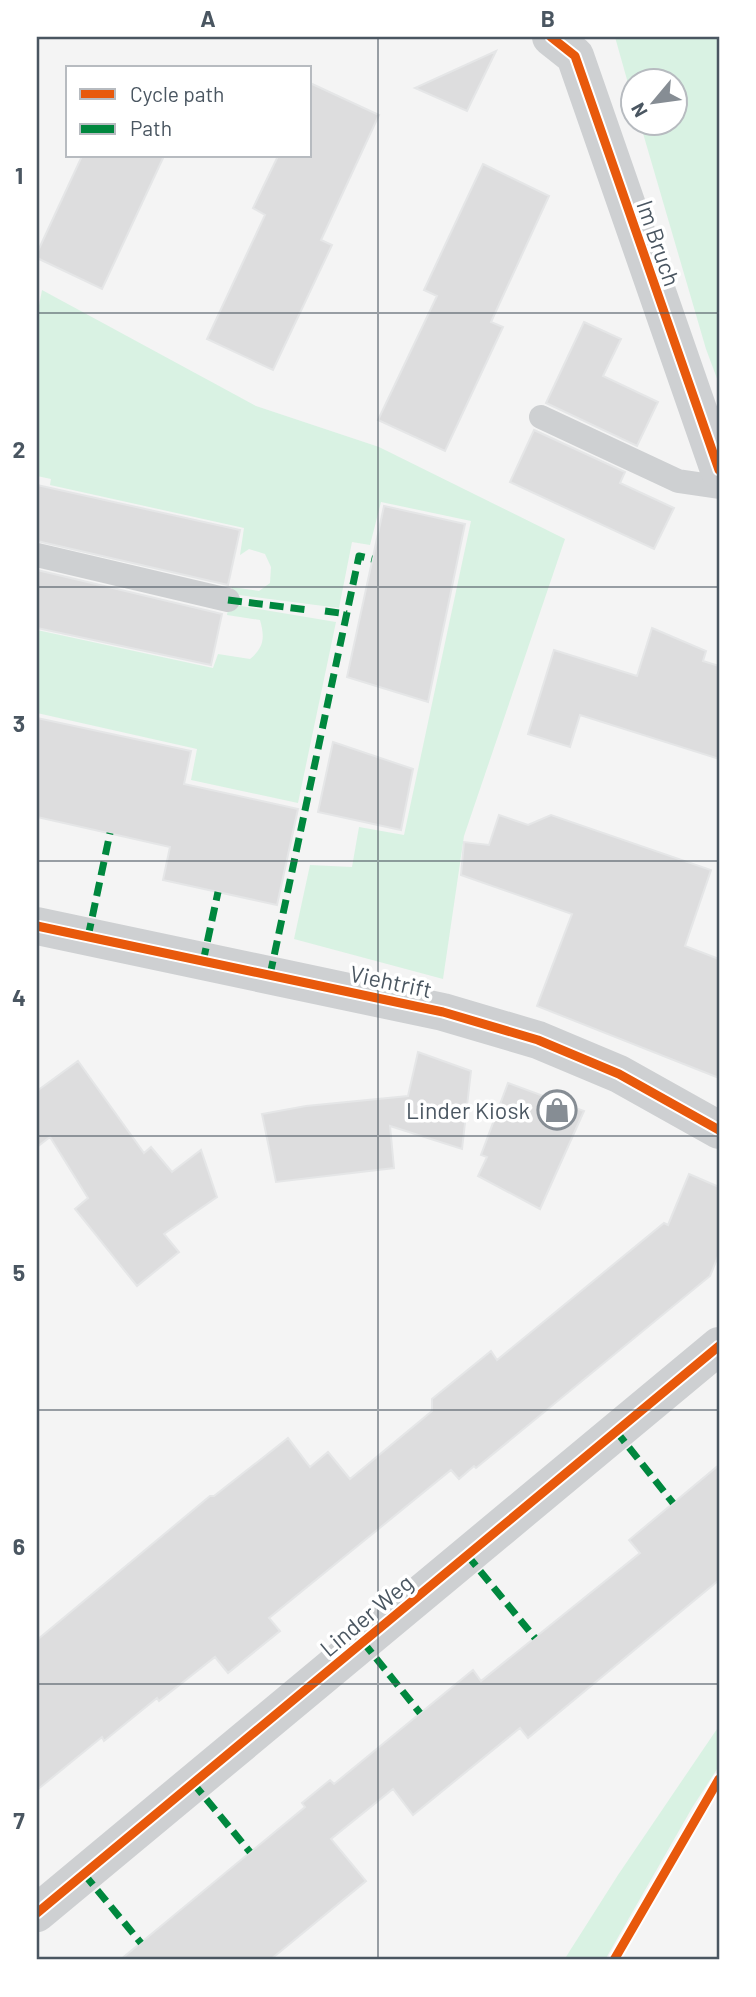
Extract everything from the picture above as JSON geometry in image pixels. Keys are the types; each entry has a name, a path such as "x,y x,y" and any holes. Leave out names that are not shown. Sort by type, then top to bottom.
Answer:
{"street":[{"name":"Im Bruch","path":"551,37 575,56 719,470"},
{"name":"Viehtrift","path":"37,926 443,1012 514,1033 619,1074 719,1130"},
{"name":"Linder Weg","path":"37,1913 719,1346"}],"lane":[{"path":"541,417 678,481 719,487"},
{"path":"37,555 228,600"}],"green space":[{"path":"615,37 719,37 719,384 706,349 644,136 690,136 690,66 623,66"},
{"path":"42,290 256,406 379,447 565,539 464,836 443,979 294,939 310,865 352,867 359,827 404,835 471,521 381,502 370,545 352,542 339,608 231,594 232,587 259,591 270,583 271,567 265,554 249,549 240,555 244,528 50,485 51,479 37,476 37,316"},
{"path":"229,604 336,622 298,803 191,780 197,749 37,713 37,630 213,668 218,654 250,659 262,642 260,620 227,615"},
{"path":"719,1726 719,1766 605,1960 564,1960 618,1875"}],"building":[{"path":"496,51 467,111 415,88"},
{"path":"312,84 379,115 321,240 332,245 273,370 207,339 265,215 253,208 277,158 312,158"},
{"path":"81,158 163,158 102,289 37,258"},
{"path":"483,164 549,196 491,322 503,327 445,451 378,420 437,296 424,290"},
{"path":"584,322 621,339 603,376 658,402 637,446 546,403"},
{"path":"534,430 625,472 620,483 674,508 654,549 510,482"},
{"path":"37,485 240,530 228,585 37,541"},
{"path":"384,506 465,524 428,702 347,677"},
{"path":"37,570 222,614 211,665 37,628"},
{"path":"652,628 706,651 703,661 719,666 719,759 580,715 570,747 528,734 554,650 637,676"},
{"path":"37,718 191,751 184,784 298,809 277,905 163,880 170,847 37,817"},
{"path":"333,742 413,769 401,830 318,812"},
{"path":"499,815 528,825 551,815 711,870 685,946 719,959 719,1078 537,1006 572,914 461,875 464,842 489,845"},
{"path":"418,1052 471,1071 462,1149 390,1126 394,1168 276,1182 262,1114 306,1106 408,1096"},
{"path":"78,1061 144,1153 151,1147 172,1172 201,1150 217,1197 164,1234 179,1252 137,1286 75,1209 88,1198 50,1137 37,1147 37,1091"},
{"path":"508,1083 584,1111 540,1209 478,1176 487,1157 481,1155"},
{"path":"689,1174 719,1187 719,1254 710,1276 476,1468 474,1466 459,1479 451,1470 269,1618 280,1631 228,1673 215,1657 159,1701 157,1698 104,1741 102,1737 37,1790 37,1640 210,1496 214,1496 288,1438 310,1467 328,1452 350,1479 432,1411 432,1399 491,1351 497,1360 664,1223 668,1225"},
{"path":"719,1465 719,1580 528,1738 520,1728 413,1815 393,1789 331,1839 366,1881 270,1960 120,1960 305,1807 302,1803 330,1780 334,1784 473,1670 481,1681 640,1553 629,1540"}],"marked path":[{"path":"270,975 359,556 372,559"},
{"path":"228,600 309,610"},
{"path":"325,611 347,614"},
{"path":"88,937 110,833"},
{"path":"203,962 218,892"},
{"path":"616,1431 673,1503"},
{"path":"467,1555 535,1638"},
{"path":"363,1642 420,1713"},
{"path":"193,1783 250,1852"},
{"path":"84,1874 141,1943"}],"cycle path":[{"path":"551,37 575,56 719,470"},
{"path":"37,926 443,1012 538,1040 619,1074 719,1130"},
{"path":"37,1913 719,1346"},
{"path":"614,1960 719,1779"}],"place":[{"name":"Linder Kiosk","path":"557,1110"}]}
